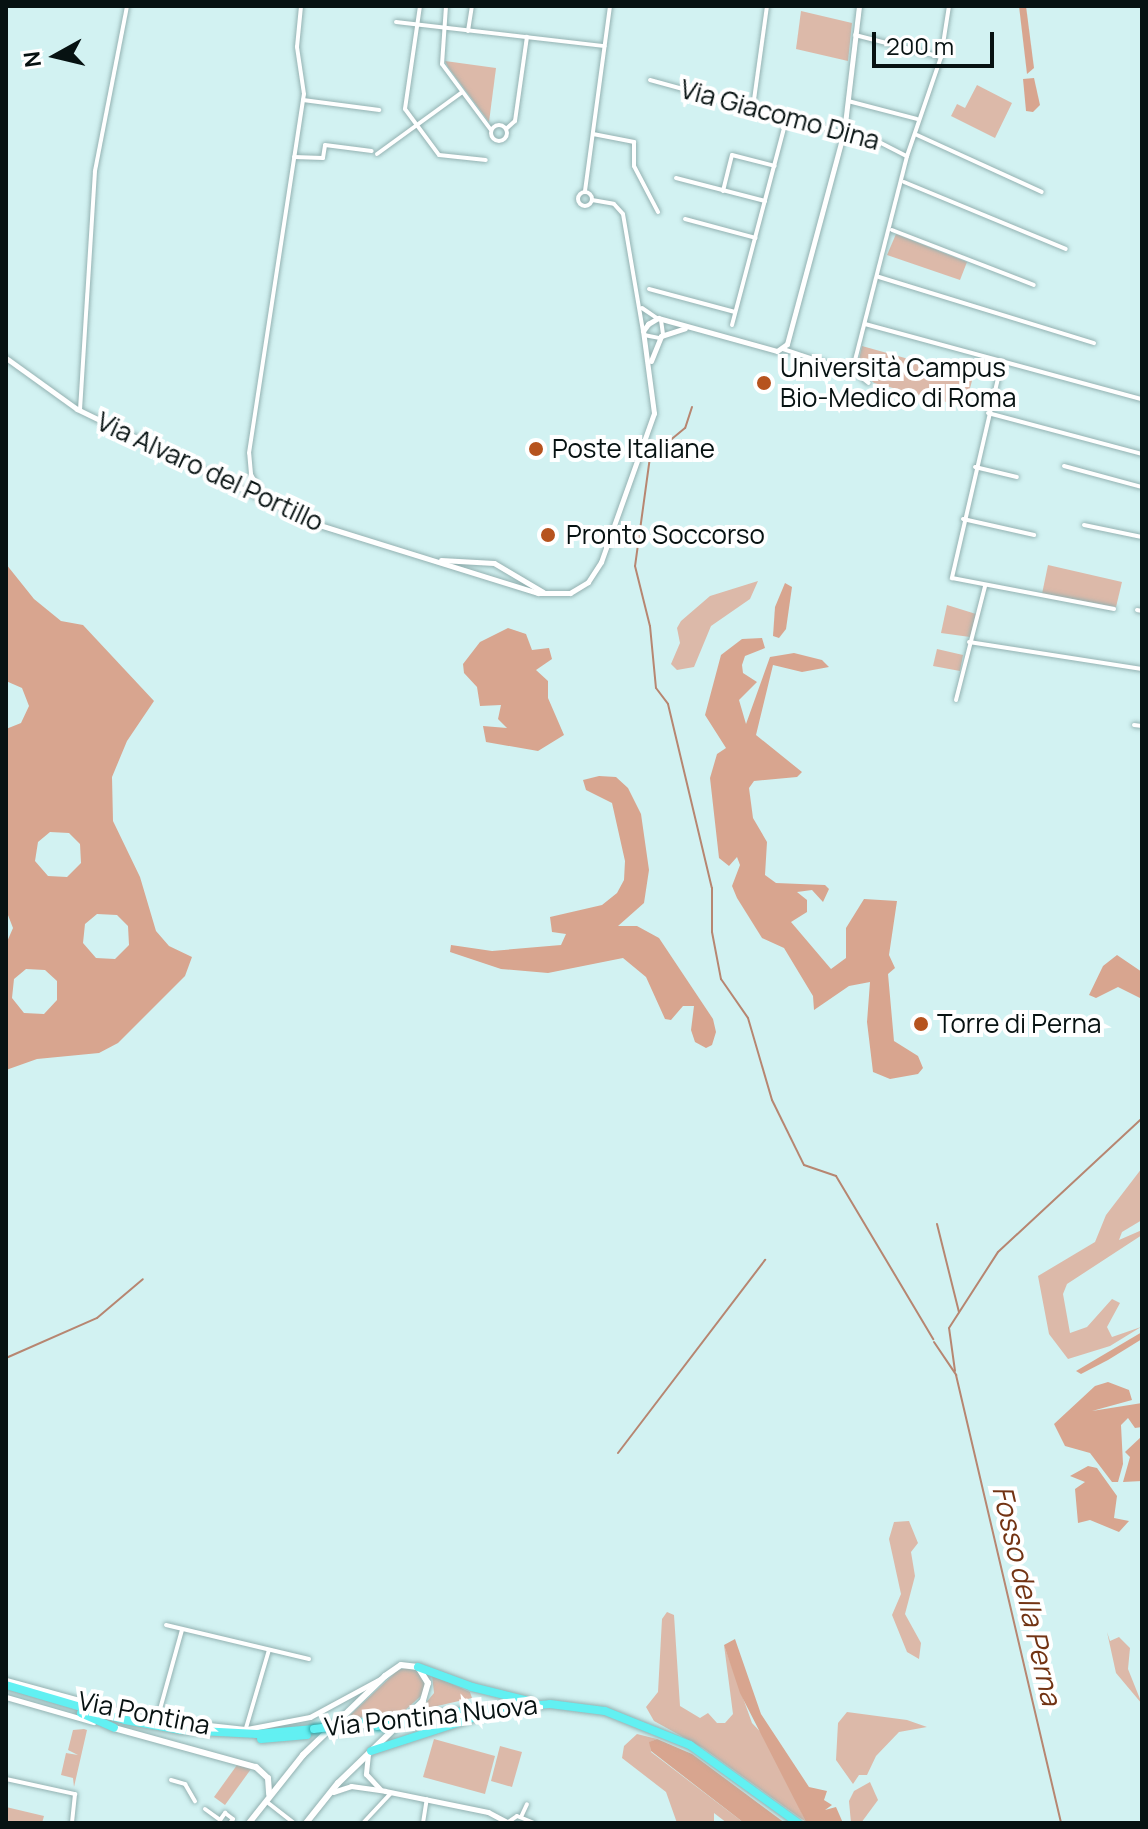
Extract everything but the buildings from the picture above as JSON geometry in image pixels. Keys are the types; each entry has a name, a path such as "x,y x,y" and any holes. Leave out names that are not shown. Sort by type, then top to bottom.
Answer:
{"highway":[{"path":"415,1666 492,1693 550,1704"},
{"name":"Via Pontina","path":"6,1688 81,1710"},
{"name":"Via Pontina Nuova","path":"81,1710 151,1731 211,1738 340,1731 418,1718 550,1704 605,1711 658,1729 712,1759 798,1823"},
{"name":"Via Pontina Nuova","path":"311,1732 396,1718 550,1709 637,1727 690,1751 790,1823"},
{"path":"81,1710 114,1728"},
{"path":"371,1751 487,1713"}],"main road":[{"name":"Via Pontina","path":"385,1676 415,1666"},
{"path":"306,1823 326,1798 425,1698 428,1683 415,1666"},
{"path":"249,1823 337,1721 385,1676"},
{"name":"Via Pontina","path":"114,1728 260,1769 268,1778 267,1799"}],"street":[{"path":"80,410 95,171 127,6"},
{"path":"264,499 251,474 249,453 303,100 297,47 301,6"},
{"path":"420,6 405,109 439,155 486,160"},
{"path":"446,6 441,62 499,141 515,121 527,37"},
{"path":"468,31 472,6"},
{"path":"547,595 576,590 598,569 654,413 650,366 623,212 614,204 592,200 585,191 610,6"},
{"path":"753,107 767,6"},
{"path":"783,349 844,132 859,6"},
{"path":"852,372 892,230 907,156 917,135 941,57 949,6"},
{"path":"396,22 605,46"},
{"path":"855,35 941,57"},
{"name":"Via Giacomo Dina","path":"650,80 893,146 907,156"},
{"path":"294,157 323,158 325,145 374,153 461,93"},
{"path":"303,100 379,110"},
{"path":"848,101 917,119"},
{"path":"732,325 787,117"},
{"path":"491,130 499,125 506,129"},
{"path":"593,134 634,142 634,166 658,212"},
{"path":"917,135 1042,192"},
{"path":"723,191 732,155 775,166"},
{"path":"676,178 765,201"},
{"path":"904,182 1066,249"},
{"path":"585,191 578,195 579,203 585,206 592,200"},
{"path":"685,219 756,238"},
{"path":"892,230 1034,285"},
{"path":"879,277 1094,343"},
{"path":"649,289 735,312"},
{"path":"639,302 659,319 783,349 852,372 869,383"},
{"path":"644,333 659,319"},
{"path":"650,366 661,336 659,319"},
{"path":"865,324 1142,399"},
{"path":"644,333 661,336 692,328"},
{"name":"Via Alvaro del Portillo","path":"6,358 80,410 313,523 547,595"},
{"path":"1002,361 963,519 952,578 1114,609"},
{"path":"988,413 1142,454"},
{"path":"1064,466 1142,487"},
{"path":"975,467 1017,477"},
{"path":"963,519 1034,535"},
{"path":"1084,525 1142,537"},
{"name":"Via Alvaro del Portillo","path":"427,558 478,560 507,569 547,595"},
{"path":"478,560 474,568 478,574"},
{"path":"496,580 506,577 507,569"},
{"path":"956,700 985,586"},
{"path":"969,642 1142,669"},
{"path":"1134,725 1142,726"},
{"path":"166,1625 309,1659"},
{"path":"157,1721 182,1630"},
{"path":"246,1729 269,1650"},
{"name":"Via Pontina","path":"6,1688 157,1721 246,1729 292,1723 327,1710 385,1676"},
{"name":"Via Pontina","path":"6,1688 114,1728"},
{"path":"327,1710 337,1709 337,1721"},
{"path":"371,1751 366,1776 388,1792"},
{"path":"6,1779 75,1794 72,1823"},
{"path":"171,1780 185,1784 195,1801"},
{"path":"326,1798 346,1786 488,1812 508,1822 521,1817 527,1804"},
{"path":"363,1823 388,1792"},
{"path":"267,1799 294,1823"},
{"path":"423,1823 427,1799"},
{"path":"205,1809 220,1820 225,1813 233,1819 230,1823"},
{"path":"521,1817 534,1823"}],"shaded area":[{"path":"1019,6 1026,6 1034,68 1027,74"},
{"path":"801,11 852,23 848,61 796,49"},
{"path":"445,61 496,68 489,122 448,67"},
{"path":"1034,78 1040,105 1033,112 1026,111 1023,79"},
{"path":"977,85 1012,103 995,138 951,116 957,104 965,108"},
{"path":"896,234 967,262 960,280 887,255"},
{"path":"862,346 973,377 965,407 874,383 857,368"},
{"path":"6,564 34,599 61,621 83,625 154,701 127,741 112,777 113,821 140,877 156,931 169,946 192,957 185,976 118,1043 99,1053 37,1059 6,1070 6,944 13,928 6,910 6,729 21,723 29,706 22,688 6,681","holes":["50,832 69,833 80,844 81,863 67,877 48,876 35,861 38,842","97,914 117,915 128,926 129,945 115,959 96,958 83,943 85,924","26,969 45,970 57,981 57,1000 44,1014 24,1013 12,998 14,979"]},
{"path":"1048,565 1122,582 1116,607 1042,594"},
{"path":"758,581 750,599 711,626 694,667 677,670 671,664 680,643 677,628 681,621 710,596"},
{"path":"785,583 792,587 786,629 779,638 773,636 775,607"},
{"path":"947,605 976,614 970,637 941,633"},
{"path":"508,628 526,634 532,650 549,648 552,659 536,670 548,681 548,698 564,735 538,751 486,742 483,726 507,728 498,719 501,705 480,706 477,687 464,673 463,664 480,642"},
{"path":"762,638 765,648 745,656 742,665 743,673 757,682 739,700 746,724 770,657 794,653 822,660 829,667 802,672 773,665 756,735 802,772 797,777 754,781 749,788 753,818 767,842 765,875 776,883 825,885 829,889 823,902 812,890 797,892 807,900 807,912 791,922 831,969 846,958 846,928 864,899 897,901 889,955 895,968 888,974 894,1041 918,1056 923,1068 918,1074 890,1079 873,1072 867,1022 870,982 849,986 814,1010 813,996 784,948 762,938 737,898 732,886 740,865 737,857 729,866 719,858 710,778 717,754 726,748 705,715 721,655 742,639"},
{"path":"937,649 963,655 960,671 933,666"},
{"path":"599,776 616,777 628,788 641,814 649,870 644,903 618,926 637,926 659,938 713,1019 716,1032 712,1045 706,1048 695,1042 691,1030 694,1006 683,1006 671,1020 665,1019 646,977 623,958 548,973 501,969 450,952 451,945 492,951 561,945 566,934 552,932 550,917 602,905 617,893 624,880 625,861 612,803 586,790 583,780"},
{"path":"1117,955 1142,972 1142,999 1118,987 1096,998 1089,995 1103,966"},
{"path":"1142,1168 1142,1220 1122,1232 1119,1240 1142,1230 1142,1235 1067,1284 1063,1294 1070,1333 1087,1327 1112,1299 1120,1303 1107,1327 1112,1337 1141,1327 1110,1346 1068,1359 1049,1334 1038,1276 1095,1242 1106,1215"},
{"path":"1142,1332 1142,1339 1108,1360 1081,1374 1076,1371"},
{"path":"1108,1382 1129,1390 1132,1400 1092,1411 1142,1403 1142,1427 1135,1428 1128,1418 1121,1425 1123,1464 1118,1482 1112,1482 1090,1453 1065,1446 1054,1424 1095,1386"},
{"path":"1142,1436 1142,1481 1123,1482 1130,1457 1125,1452"},
{"path":"1088,1466 1097,1468 1117,1496 1114,1518 1129,1521 1119,1532 1090,1520 1078,1523 1075,1489 1085,1482 1070,1476"},
{"path":"909,1521 918,1543 911,1552 915,1576 905,1614 921,1643 919,1659 907,1652 892,1615 901,1594 889,1539 894,1522"},
{"path":"667,1612 674,1615 680,1706 700,1718 708,1713 717,1723 725,1723 733,1714 724,1645 752,1723 767,1739 806,1822 703,1748 654,1721 646,1707 658,1692 662,1619"},
{"path":"1107,1632 1110,1641 1119,1637 1130,1648 1128,1669 1142,1704 1116,1673"},
{"path":"735,1639 761,1714 809,1787 827,1791 824,1800 832,1805 825,1810 836,1807 843,1823 806,1822 740,1693 724,1645"},
{"path":"409,1667 417,1669 426,1683 422,1695 402,1713 346,1719 398,1670"},
{"path":"432,1675 470,1692 472,1698 420,1710 434,1693"},
{"path":"847,1712 907,1720 927,1727 899,1732 876,1756 867,1775 859,1775 853,1784 836,1760 838,1723"},
{"path":"73,1730 87,1730 74,1787 73,1778 61,1775 66,1753 78,1755 68,1750"},
{"path":"637,1734 657,1739 650,1742 651,1752 744,1823 727,1823 714,1813 714,1823 677,1823 666,1792 622,1758 624,1746"},
{"path":"434,1739 495,1756 485,1794 423,1777"},
{"path":"657,1739 692,1754 785,1823 744,1823 651,1751 649,1742"},
{"path":"500,1746 522,1752 512,1787 491,1781"},
{"path":"237,1765 251,1769 225,1805 214,1797"},
{"path":"870,1782 878,1800 861,1823 851,1823 849,1801 854,1791"},
{"path":"6,1807 44,1816 42,1823 6,1823"}],"waterway":[{"path":"692,407 685,428 650,457 635,566 650,626 656,688 668,704 712,888 712,932 721,979 748,1018 772,1100 804,1165 836,1176 933,1339"},
{"name":"Fosso della Perna","path":"955,1371 949,1328 998,1252 1142,1118"},
{"path":"937,1224 959,1312"},
{"path":"618,1453 765,1260"},
{"path":"6,1358 97,1318 143,1279"},
{"name":"Fosso della Perna","path":"934,1342 956,1375 1061,1823"}],"place":[{"name":"Università Campus Bio-Medico di Roma","path":"764,383"},
{"name":"Poste Italiane","path":"536,449"},
{"name":"Pronto Soccorso","path":"548,535"},
{"name":"Torre di Perna","path":"921,1024"}]}
